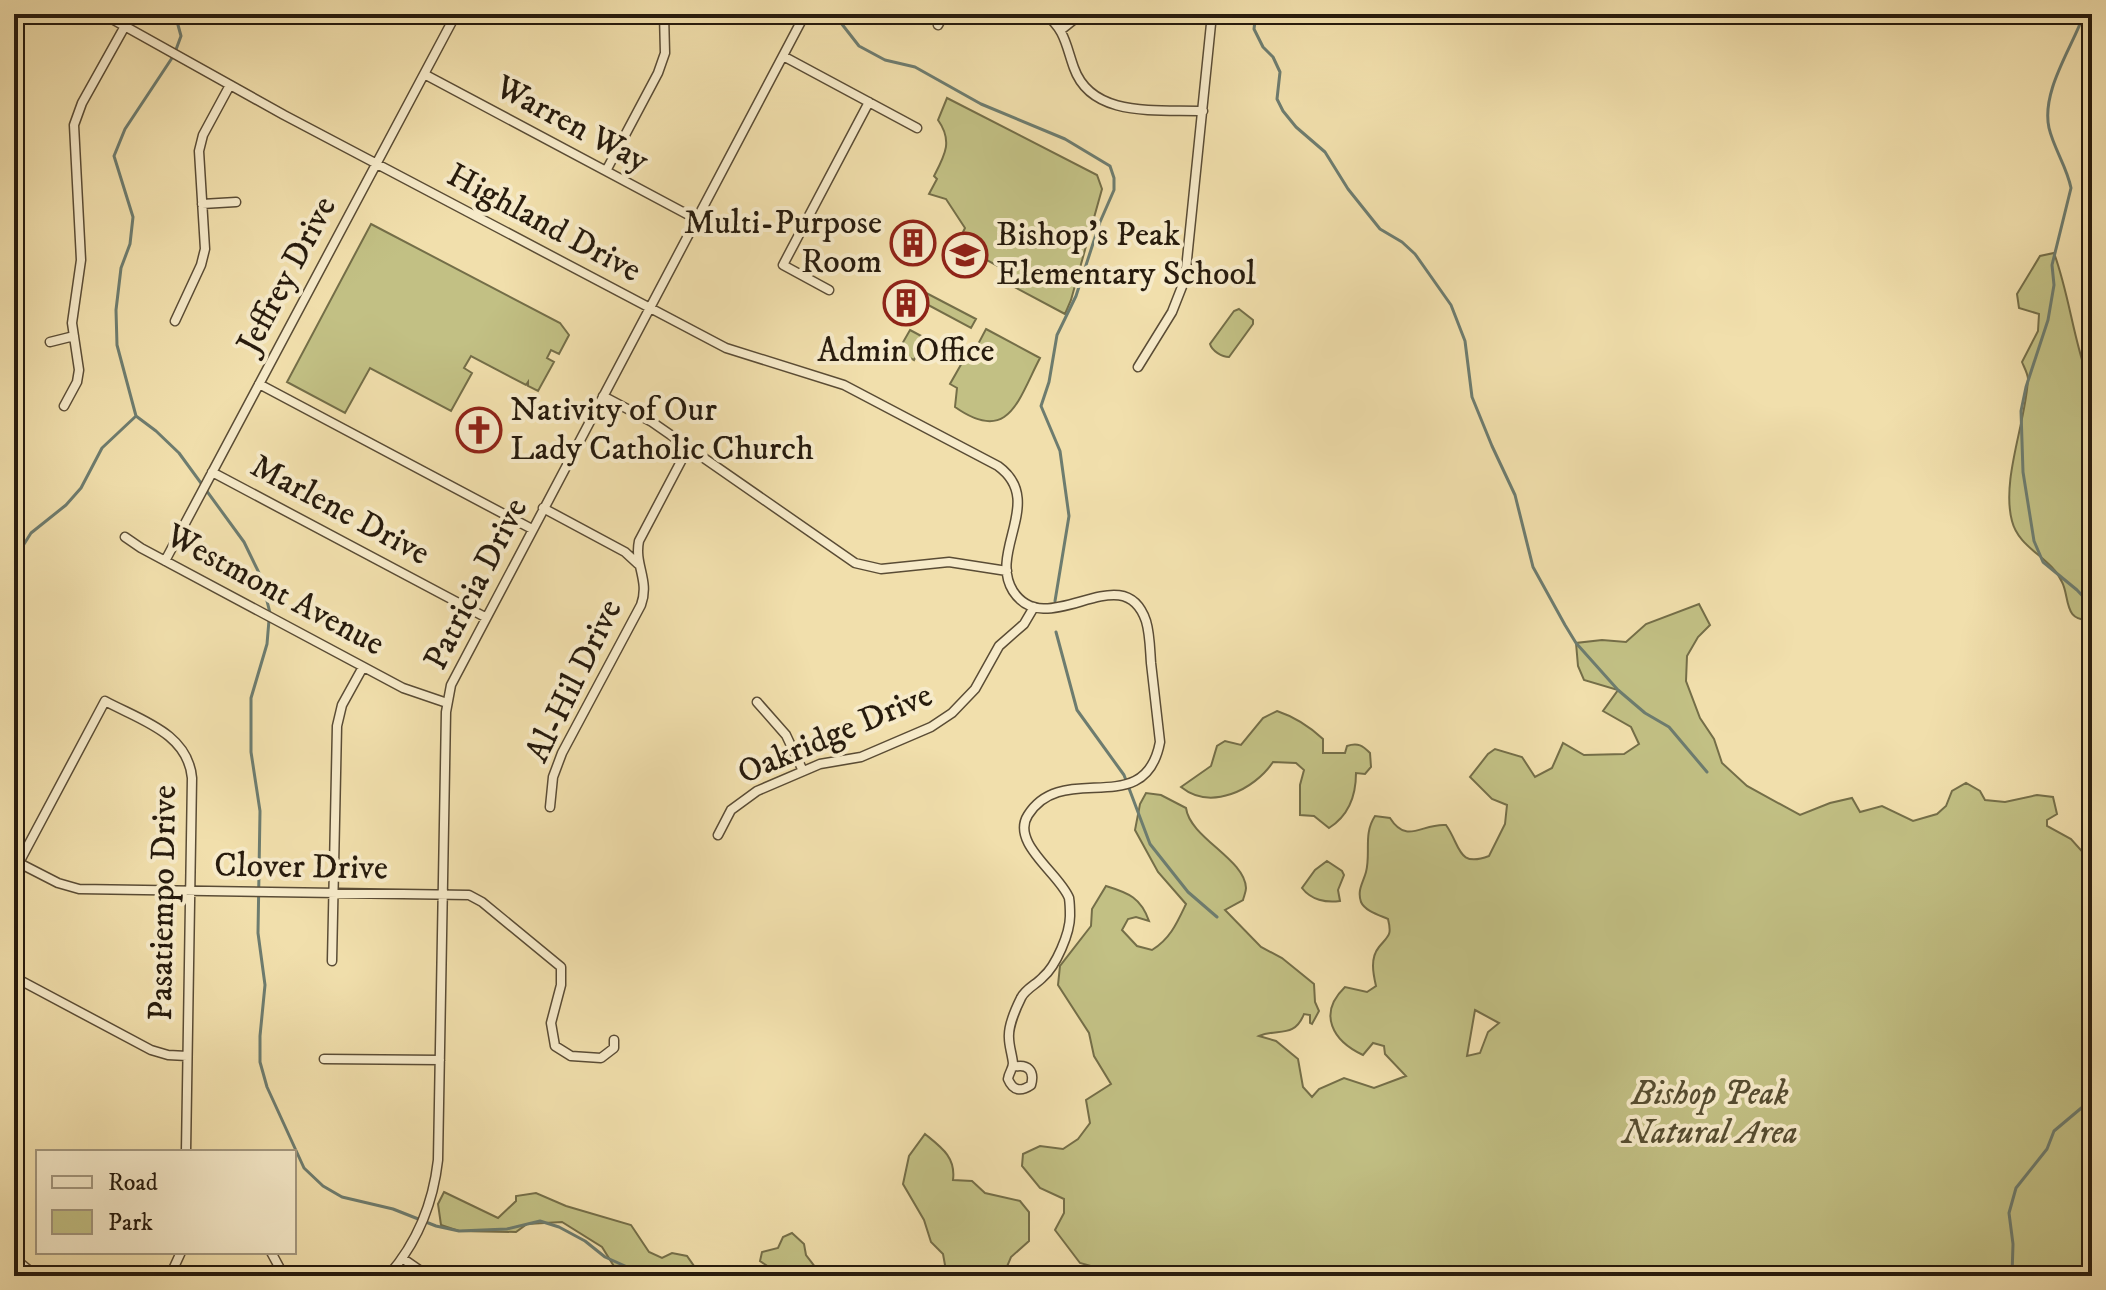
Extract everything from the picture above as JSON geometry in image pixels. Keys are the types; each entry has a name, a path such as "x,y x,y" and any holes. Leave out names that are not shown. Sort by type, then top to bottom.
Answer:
{"street":[{"name":"Highland Drive","path":"103,14 649,308 740,354 844,385 1005,472 1012,480 1018,498 1007,571"},
{"name":"Jeffrey Drive","path":"165,561 456,14"},
{"path":"606,171 662,63 665,53 664,14"},
{"path":"789,14 803,17"},
{"path":"938,25 944,14"},
{"path":"1045,14 1061,30 1078,78 1102,101 1126,107 1203,111"},
{"path":"1061,30 1081,14"},
{"path":"1138,367 1172,312 1183,287 1212,14 1260,18 1275,14"},
{"name":"Patricia Drive","path":"388,1276 420,1228 437,1171 447,703 454,676 803,17"},
{"path":"64,406 78,376 79,364 73,311 81,260 74,125 82,103 125,26"},
{"path":"783,56 917,128"},
{"name":"Warren Way","path":"424,74 696,219"},
{"path":"175,321 203,259 201,140 230,85"},
{"path":"829,290 783,265 869,102"},
{"path":"202,204 236,202"},
{"path":"50,342 74,336"},
{"path":"259,384 532,529"},
{"path":"603,396 652,422 847,559 863,567 881,569 949,562 1007,571 1015,593 1034,607 1049,611 1111,595 1124,598 1136,606 1144,617 1160,742 1149,773 1141,779 1120,785 1056,791 1026,818 1025,834 1030,845 1068,896 1070,921 1066,938 1047,974 1022,994 1008,1035 1013,1067"},
{"name":"Al-Hil Drive","path":"550,807 553,777 562,753 641,605 645,594 638,555 639,541 688,448"},
{"name":"Marlene Drive","path":"212,472 485,617"},
{"path":"543,508 625,552 642,570"},
{"name":"Westmont Avenue","path":"125,537 363,667 418,695 447,703"},
{"name":"Oakridge Drive","path":"718,835 725,818 739,802 757,791 830,762 861,757 931,727 952,713 975,688 999,646 1024,624 1034,607"},
{"path":"332,961 337,726 342,705 363,667"},
{"name":"Pasatiempo Drive","path":"19,863 105,701 175,740 188,757 192,778 186,1150"},
{"path":"757,702 786,735 803,771"},
{"path":"14,872 19,863"},
{"name":"Clover Drive","path":"19,863 72,888 469,895 482,902 561,967 561,985 551,1023 555,1046 571,1056 601,1058 614,1048 614,1040"},
{"path":"14,977 151,1050 187,1056"},
{"path":"324,1059 440,1060"},
{"path":"170,1276 180,1254"},
{"path":"272,1254 284,1276"},
{"path":"14,1258 36,1276"},
{"path":"402,1258 428,1276"}],"green space":[{"path":"947,98 1097,175 1102,189 1065,314 1005,282 1009,272 957,244 965,228 946,199 929,194 946,148 943,128 938,120"},
{"path":"371,224 560,323 569,335 559,354 551,350 547,358 554,362 538,391 528,386 528,382 526,385 471,356 464,368 472,373 451,411 370,368 345,413 287,382"},
{"path":"2054,253 2083,363 2088,379 2092,380 2092,619 2076,617 2072,613 2057,573 2021,539 2012,521 2009,505 2012,469 2028,379 2022,362 2038,331 2039,314 2019,308 2017,294 2040,256"},
{"path":"909,284 976,319 971,328 904,292"},
{"path":"1239,309 1253,320 1253,324 1229,357 1223,356 1210,344 1234,311"},
{"path":"986,329 1040,358 1010,412 1000,419 988,421 973,418 955,407 957,388 950,384 967,354 974,352"},
{"path":"910,330 925,338 914,360 898,351"},
{"name":"Bishop Peak Natural Area","path":"1699,604 1710,625 1698,637 1687,656 1686,681 1700,718 1714,739 1722,763 1747,786 1800,815 1852,798 1860,812 1882,806 1913,821 1937,814 1946,806 1952,791 1966,783 1980,791 1985,800 2005,802 2037,795 2053,797 2057,814 2047,820 2047,826 2071,839 2092,860 2092,1276 1111,1276 1109,1271 1080,1263 1055,1230 1064,1213 1064,1199 1040,1188 1022,1166 1023,1154 1040,1146 1063,1149 1078,1139 1090,1123 1086,1100 1111,1084 1094,1056 1089,1033 1058,985 1060,966 1091,926 1092,909 1106,886 1128,894 1142,907 1149,921 1136,917 1128,919 1122,930 1137,946 1152,950 1168,936 1186,904 1158,872 1135,830 1140,804 1146,793 1161,795 1186,808 1197,829 1237,867 1243,877 1246,888 1243,900 1225,910 1261,947 1282,958 1314,984 1319,1011 1312,1024 1310,1015 1304,1014 1290,1030 1259,1036 1276,1041 1298,1059 1303,1087 1312,1097 1319,1089 1344,1078 1374,1088 1406,1076 1385,1054 1384,1046 1373,1043 1363,1055 1352,1049 1337,1034 1330,1017 1337,997 1345,987 1367,992 1376,986 1374,956 1390,932 1388,919 1366,908 1360,898 1367,865 1369,830 1375,816 1390,818 1396,826 1409,832 1446,825 1465,857 1479,859 1489,856 1505,824 1507,805 1492,799 1470,777 1488,754 1495,749 1522,757 1535,777 1552,768 1563,743 1584,755 1624,754 1639,744 1631,727 1603,711 1618,690 1584,680 1578,666 1576,643 1602,640 1626,642 1646,624","holes":["1475,1010 1499,1023 1488,1032 1480,1053 1467,1056"]},
{"path":"1277,711 1302,722 1323,739 1323,753 1345,753 1347,746 1354,744 1370,753 1371,767 1365,774 1356,773 1350,805 1329,828 1314,816 1300,815 1300,785 1304,770 1296,763 1273,762 1243,789 1218,797 1193,794 1181,787 1211,766 1217,746 1225,741 1241,745 1263,718"},
{"path":"1327,861 1344,875 1338,890 1340,901 1319,900 1302,888 1315,870"},
{"path":"925,1134 950,1159 953,1180 972,1181 985,1193 1020,1201 1029,1212 1029,1241 1011,1257 1003,1276 947,1276 943,1254 931,1242 924,1220 903,1184 909,1156"},
{"path":"444,1192 498,1218 516,1201 516,1196 536,1193 566,1206 631,1225 649,1252 662,1258 672,1253 687,1256 701,1276 620,1276 602,1247 562,1222 527,1224 516,1232 459,1231 441,1225 438,1204"},
{"path":"792,1233 804,1244 806,1255 822,1276 782,1276 760,1261 762,1252 778,1248 783,1237"}],"waterway":[{"path":"175,14 181,36 174,55 125,129 114,156 133,217 130,244 121,268 116,310 117,345 136,416 179,453 244,542 261,577 270,613"},
{"path":"834,14 859,46 885,60 915,67 981,104 1065,139 1110,166 1114,190 1076,296 1057,335 1049,382 1041,406 1060,451 1069,516 1055,601"},
{"path":"2084,14 2049,99 2049,128 2071,188 2052,265 2054,285 2048,320 2021,411 2023,472 2034,541 2043,562 2092,606"},
{"path":"1255,21 1254,29 1280,72 1277,99 1283,111 1325,152 1348,189 1380,229 1415,254 1451,305 1465,341 1472,397 1515,495 1533,567 1565,625 1576,643 1618,690 1645,713 1669,727 1707,772"},
{"path":"14,560 31,533 66,505 81,488 102,448 136,416"},
{"path":"269,620 267,644 251,698 251,752 260,811 258,933 265,985 260,1062 267,1087 296,1150"},
{"path":"1056,632 1077,710 1124,775 1150,844 1188,892 1217,917"},
{"path":"2012,1276 2013,1244 2009,1213 2016,1188 2047,1149 2054,1131 2092,1099"},
{"path":"296,1150 304,1168 323,1186 342,1197 393,1209 436,1226 459,1231 507,1229 540,1221 559,1227 585,1241 605,1257 647,1276"}],"place":[{"name":"Multi-Purpose Room","path":"913,243"},
{"name":"Bishop's Peak Elementary School","path":"965,255"},
{"name":"Admin Office","path":"906,303"},
{"name":"Nativity of Our Lady Catholic Church","path":"479,430"}]}
